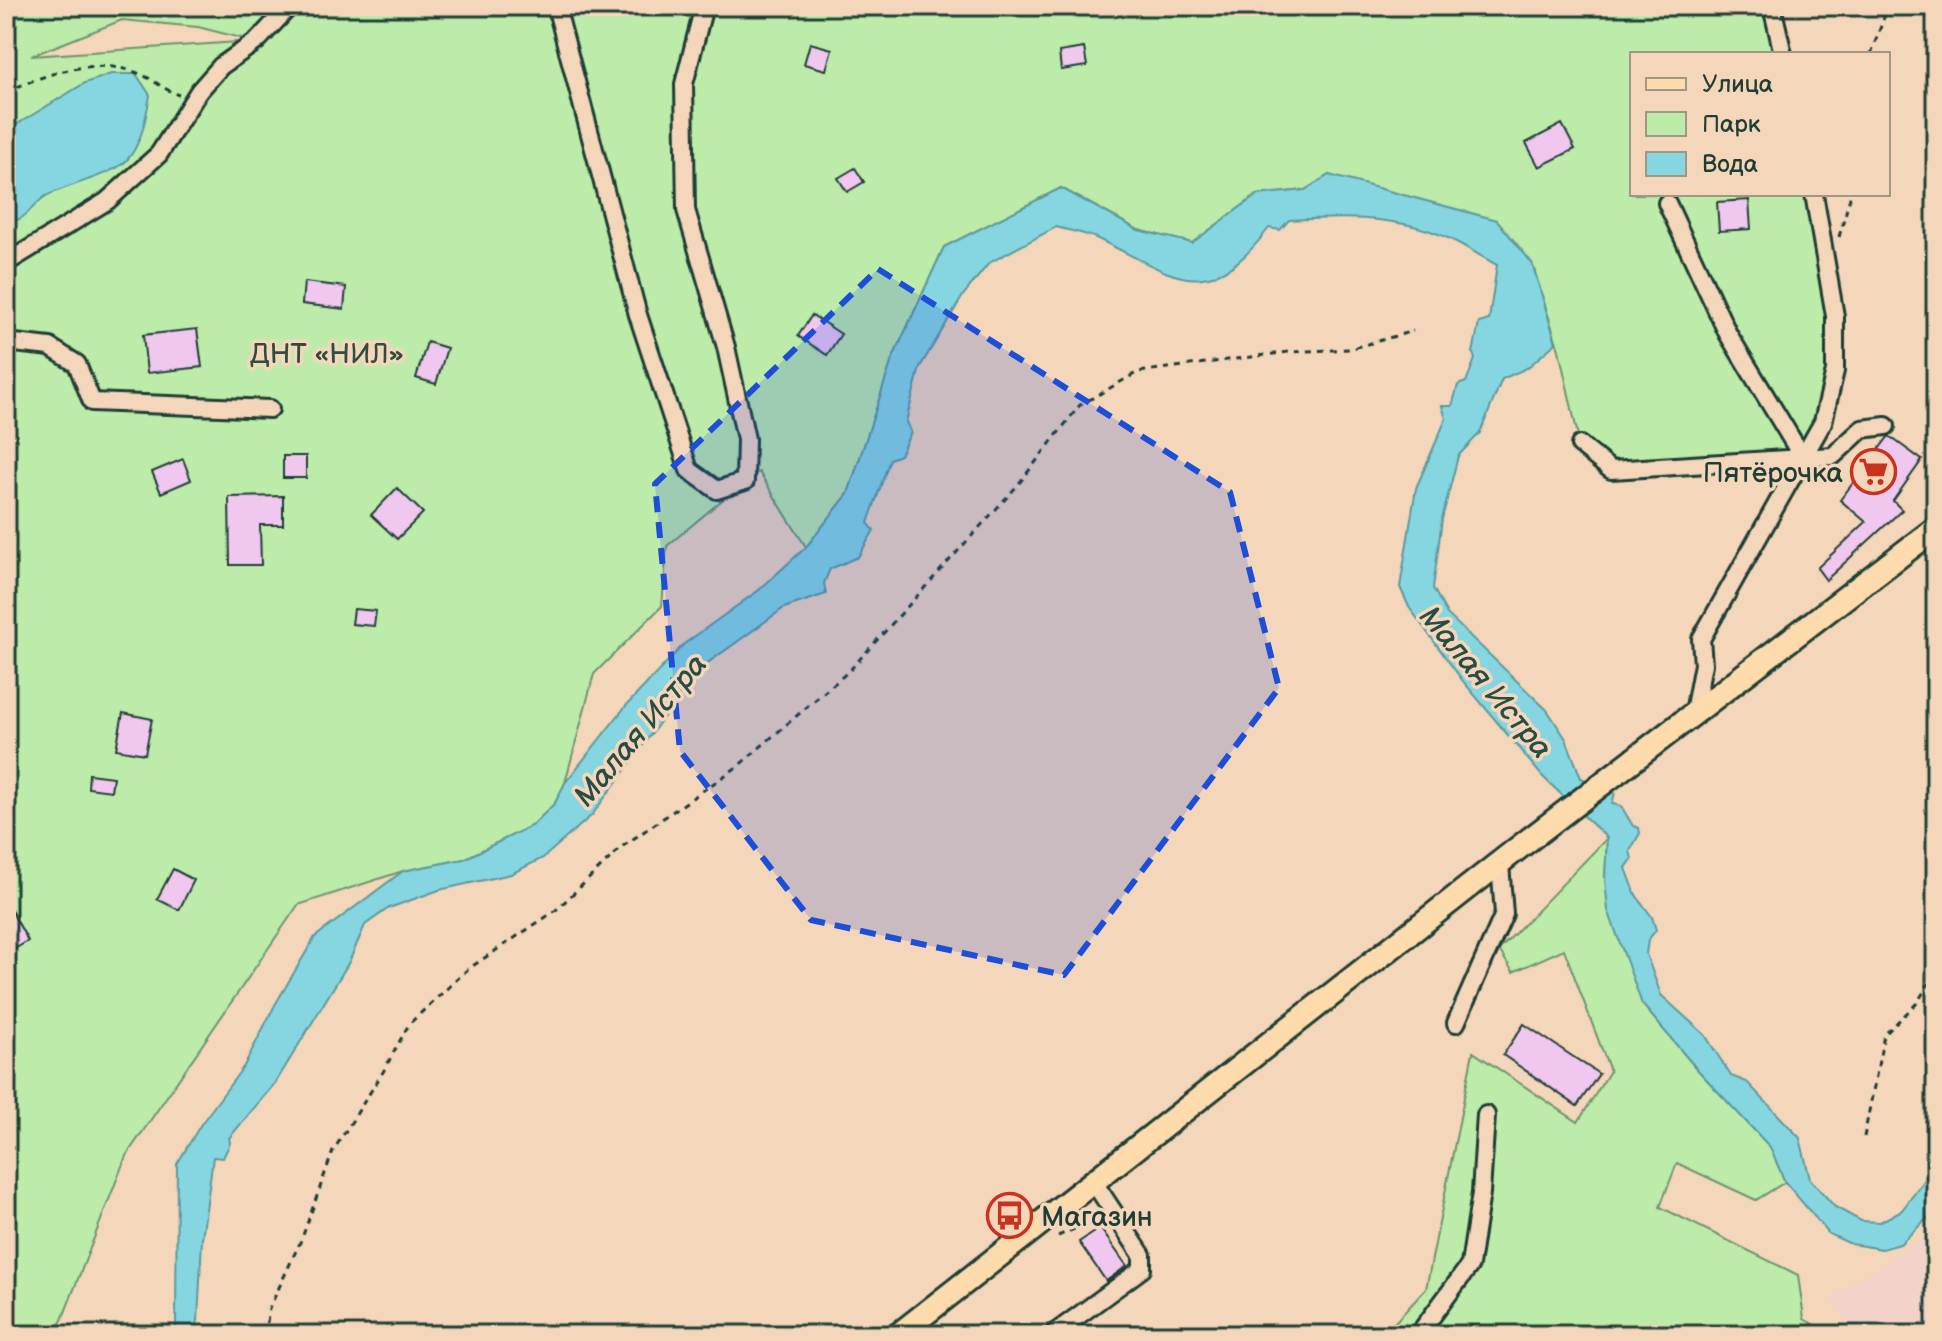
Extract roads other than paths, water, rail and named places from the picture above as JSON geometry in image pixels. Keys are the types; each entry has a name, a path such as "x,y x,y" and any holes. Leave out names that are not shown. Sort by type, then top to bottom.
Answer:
{"main road":[{"path":"906,1333 1093,1181 1694,712 1936,528"}],"street":[{"path":"6,263 107,201 159,154 194,99 221,66 257,41 290,6"},
{"path":"556,6 638,315 689,470 717,490 745,481 746,439 726,347 686,210 684,84 704,6"},
{"path":"1772,6 1783,52"},
{"path":"1694,712 1703,664 1701,639 1823,422 1835,371 1835,316 1814,196"},
{"path":"1667,203 1728,334 1803,458"},
{"path":"6,342 50,347 77,364 92,402 270,409"},
{"path":"1580,445 1611,470 1833,456 1862,429 1886,426"},
{"path":"1456,1023 1504,914 1508,857"},
{"path":"1418,1335 1470,1265 1481,1193 1486,1115"},
{"path":"1052,1335 1142,1269 1142,1255 1093,1181"}],"water":[{"path":"111,74 136,74 150,95 143,129 132,153 112,170 46,196 24,216 6,222 6,131 85,83"},
{"name":"Малая Истра","path":"1329,175 1497,220 1532,263 1556,343 1527,368 1502,379 1480,433 1458,456 1442,519 1433,588 1447,614 1547,710 1566,739 1581,778 1615,793 1612,804 1621,806 1633,826 1639,828 1640,833 1630,851 1632,859 1626,868 1636,895 1652,917 1656,930 1648,940 1646,954 1661,995 1705,1035 1731,1076 1747,1082 1800,1138 1810,1179 1835,1207 1861,1221 1880,1222 1902,1210 1936,1165 1936,1210 1900,1244 1882,1249 1851,1244 1829,1234 1785,1182 1770,1147 1696,1068 1642,1004 1608,910 1605,880 1607,838 1542,776 1462,680 1409,607 1400,587 1416,488 1446,419 1442,406 1452,406 1458,385 1466,382 1475,359 1473,353 1479,323 1489,320 1497,265 1448,238 1410,225 1370,219 1309,219 1289,220 1280,230 1269,228 1247,254 1226,270 1207,277 1188,278 1148,264 1093,237 1056,227 989,263 964,294 920,367 906,422 911,432 900,455 890,459 868,523 874,530 858,557 830,569 824,583 826,594 784,608 698,670 592,815 543,858 511,874 439,890 389,908 365,925 349,962 276,1082 229,1138 223,1158 213,1157 202,1239 198,1321 193,1335 172,1335 176,1326 177,1164 201,1124 244,1066 315,937 403,871 464,859 533,825 555,803 565,783 625,707 684,644 759,590 806,547 848,494 892,360 944,247 1061,188 1138,230 1192,243 1257,195 1305,190"}],"place":[{"name":"Пятёрочка","path":"1874,472"},
{"name":"Магазин","path":"1010,1216"}],"park label":[{"name":"ДНТ «НИЛ»","path":"327,353"}]}
